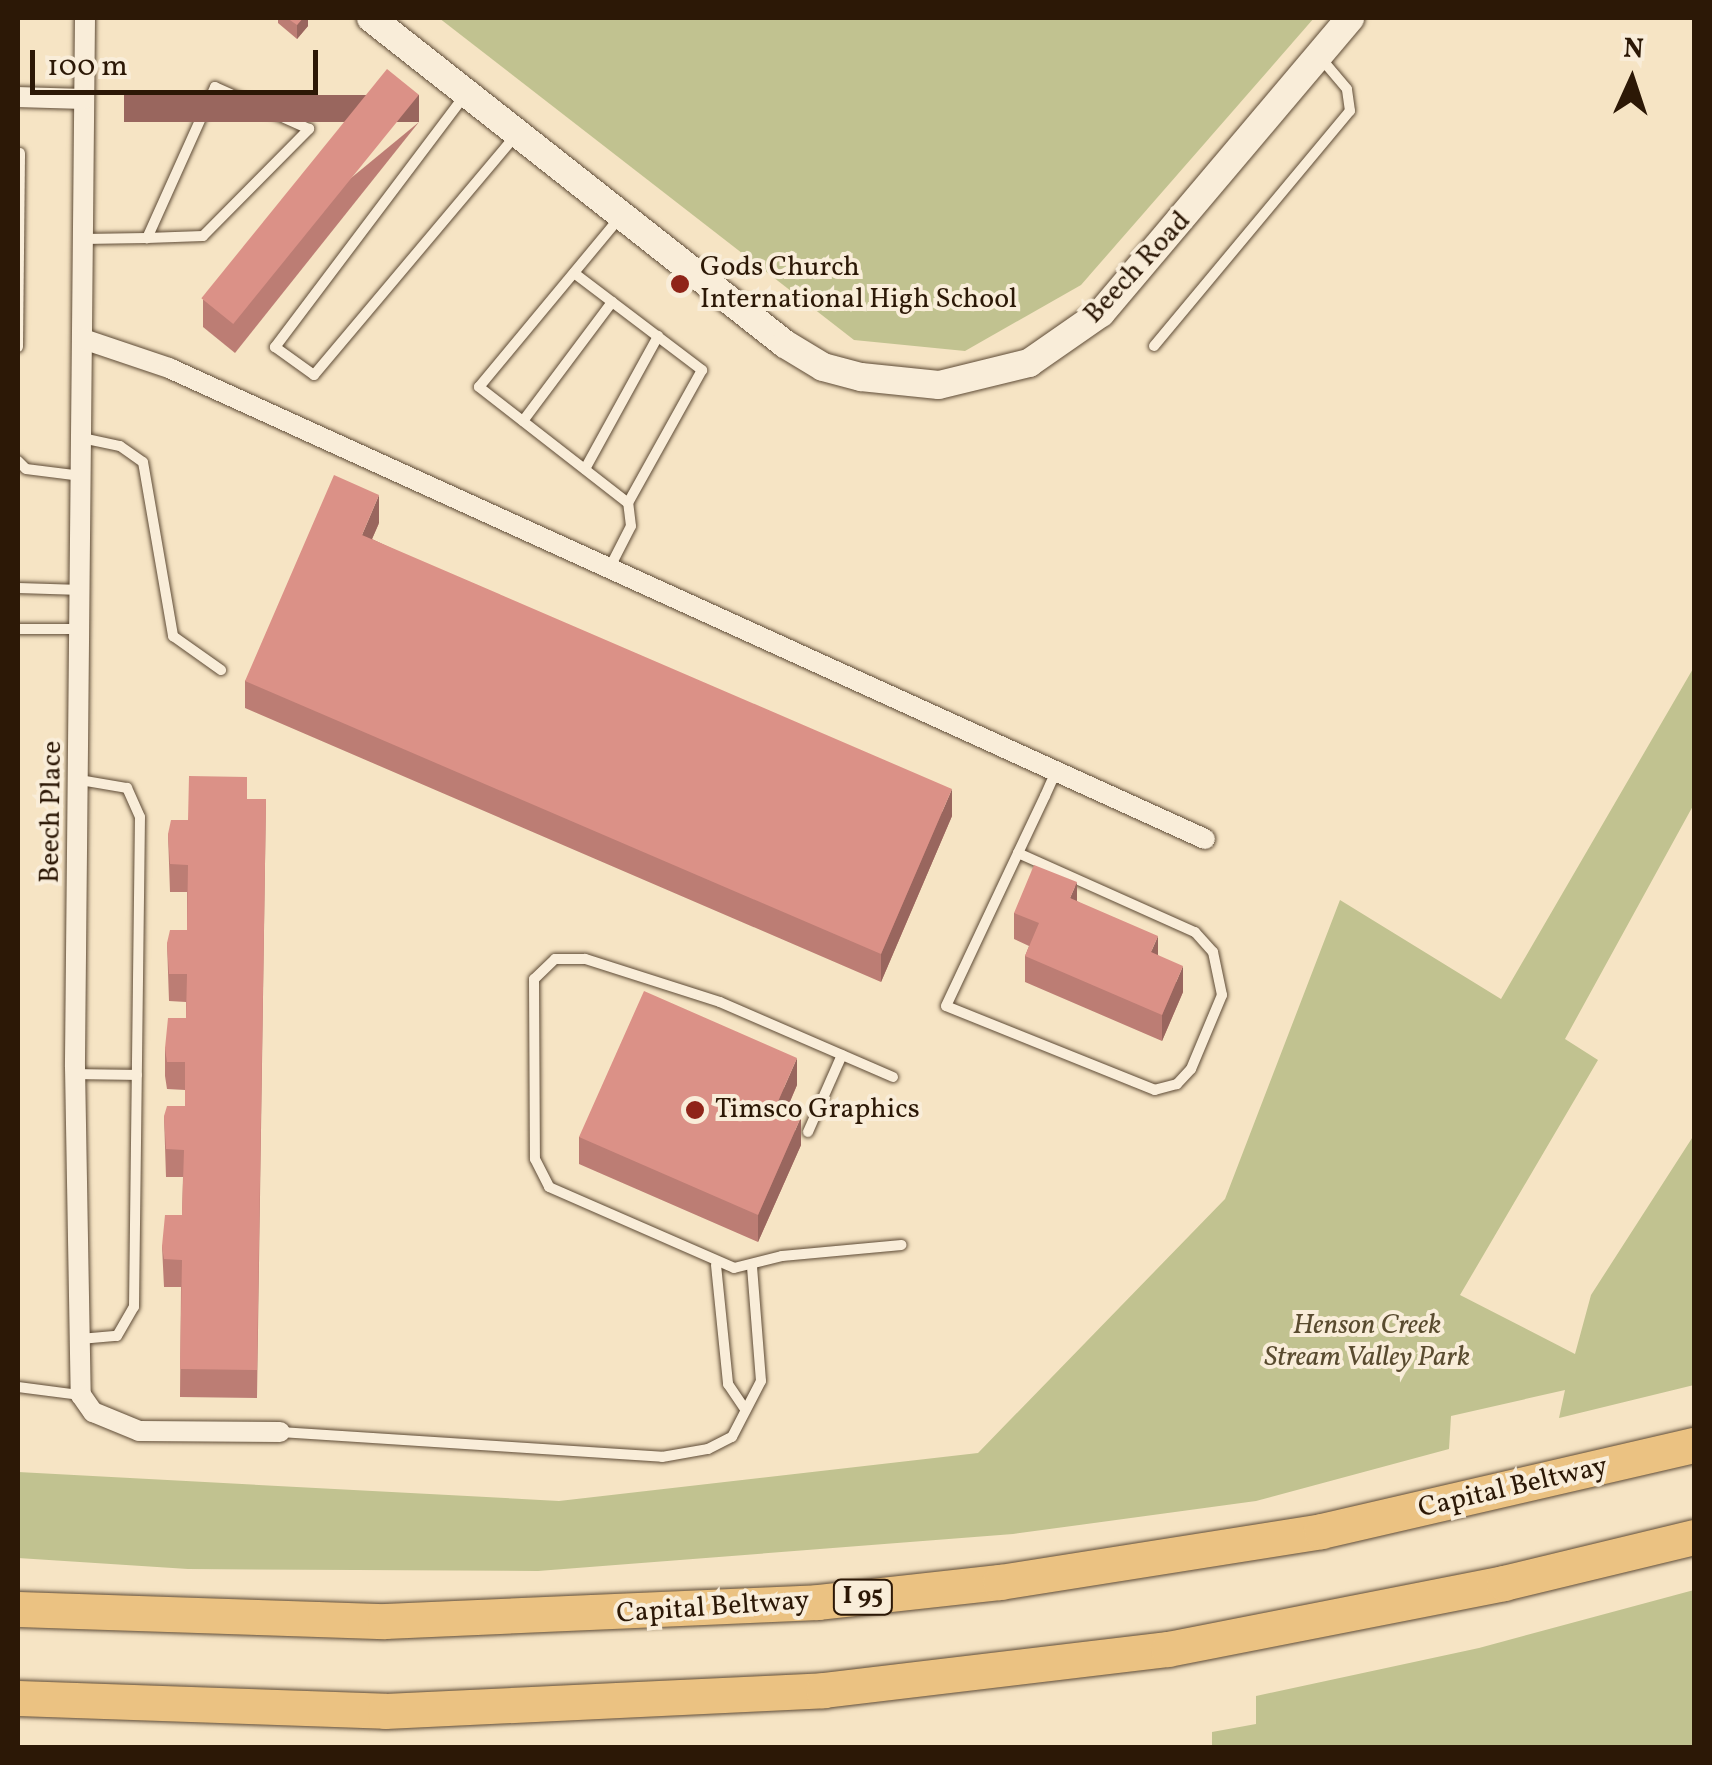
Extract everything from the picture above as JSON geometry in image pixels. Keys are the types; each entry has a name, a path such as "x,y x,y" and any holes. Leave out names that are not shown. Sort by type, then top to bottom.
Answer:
{"highway":[{"name":"Capital Beltway","path":"18,1609 385,1621 818,1602 1018,1580 1321,1531 1694,1445"},
{"path":"18,1698 386,1711 823,1690 1168,1649 1504,1583 1694,1538"}],"street":[{"name":"Beech Place","path":"81,1394 75,1074 84,590 85,18"},
{"name":"Beech Road","path":"371,18 749,319 824,367 896,383 984,378 1029,363 1101,313 1350,18"},
{"path":"18,96 83,98"},
{"path":"83,339 170,368 1058,768 1206,839"},
{"path":"81,1394 94,1412 139,1431 280,1432"}],"lane":[{"path":"1154,346 1350,111 1347,89 1320,56"},
{"path":"83,240 147,238 202,236 309,129 215,87 147,238"},
{"path":"466,94 275,347 314,375 516,135"},
{"path":"18,347 20,153"},
{"path":"621,216 479,387 628,503"},
{"path":"574,273 702,370 628,503 631,526 609,569"},
{"path":"523,421 612,302"},
{"path":"585,469 658,336"},
{"path":"82,438 120,446 144,462 173,636 221,670"},
{"path":"18,461 26,469 83,476"},
{"path":"18,588 84,590"},
{"path":"18,629 83,629"},
{"path":"1018,853 1195,932 1213,952 1222,995 1191,1069 1177,1084 1155,1090 946,1006 1018,853 1058,768"},
{"path":"79,1339 117,1336 134,1307 138,800 126,788 80,780"},
{"path":"893,1077 720,1002 606,965 554,959 542,966 531,996 540,1176 562,1196 716,1265 752,1267 782,1256 901,1245"},
{"path":"808,1132 842,1056"},
{"path":"75,1074 137,1076"},
{"path":"716,1265 728,1384 744,1408"},
{"path":"280,1432 662,1457 708,1449 732,1437 760,1381 752,1267"},
{"path":"18,1387 81,1394"}],"green space":[{"path":"439,18 1314,18 1081,285 965,351 854,340"},
{"name":"Henson Creek Stream Valley Park","path":"1694,667 1694,804 1565,1039 1598,1060 1460,1295 1575,1354 1591,1295 1694,1135 1694,1385 1559,1418 1565,1390 1451,1416 1449,1449 1256,1501 1013,1534 538,1571 188,1569 18,1558 18,1472 559,1501 978,1453 1225,1199 1340,900 1501,999"},
{"path":"1694,1590 1694,1747 1212,1747 1212,1732 1256,1724 1256,1696 1479,1648"}],"building":[{"path":"387,69 419,95 233,324 201,298"},
{"path":"334,475 379,495 362,535 952,789 881,954 245,681"},
{"path":"189,776 247,777 247,799 266,799 257,1370 180,1369 182,1260 164,1259 162,1246 165,1215 182,1215 184,1150 166,1149 164,1116 167,1106 185,1106 185,1062 167,1062 165,1048 168,1018 186,1018 187,974 169,974 167,943 170,930 187,930 188,865 170,864 168,834 171,820 188,820"},
{"path":"1034,865 1077,882 1070,898 1158,936 1151,952 1183,966 1162,1015 1025,956 1039,923 1014,913"},
{"name":"Timsco Graphics","path":"644,991 797,1058 776,1106 801,1117 758,1215 579,1137"}],"place":[{"name":"Gods Church International High School","path":"680,284"},
{"name":"Timsco Graphics","path":"695,1110"}]}
